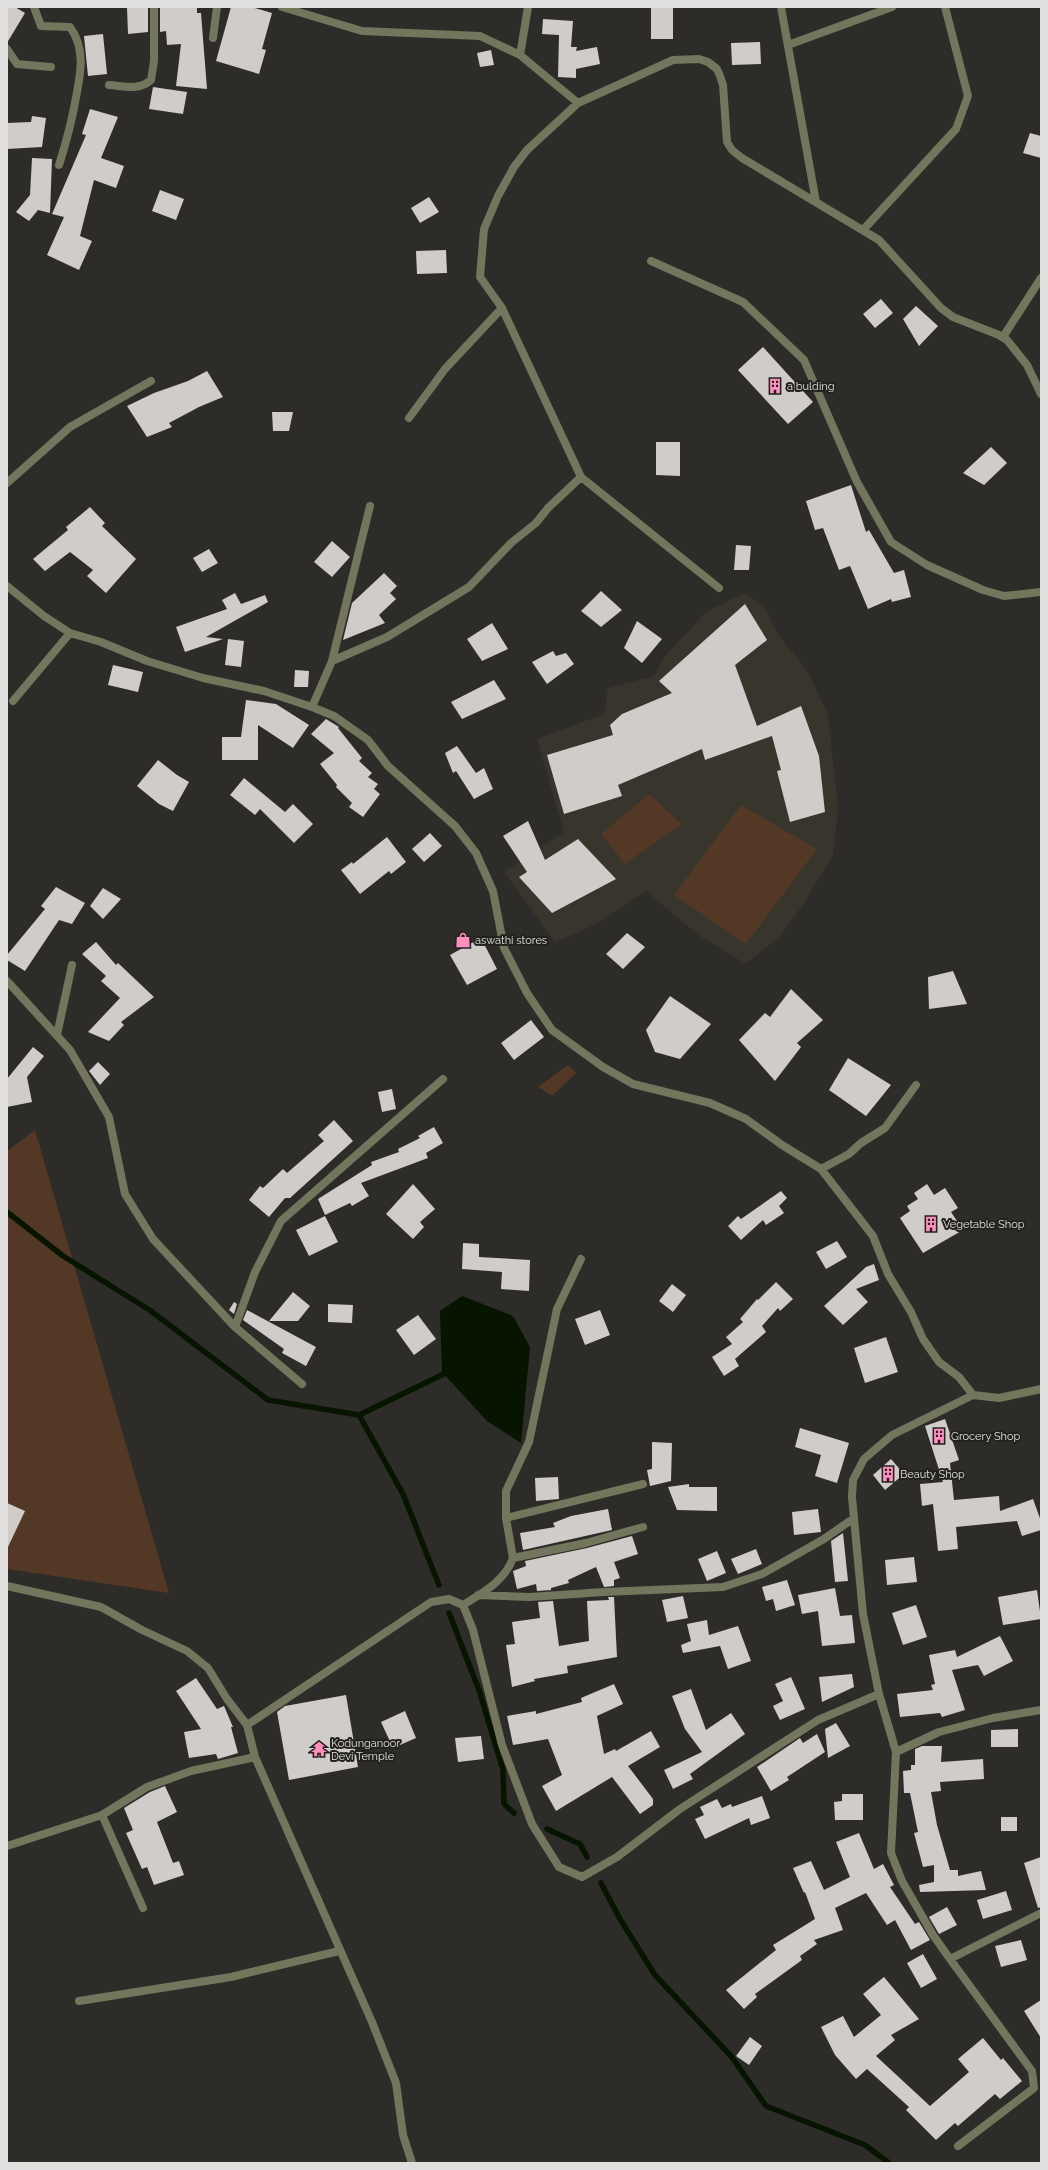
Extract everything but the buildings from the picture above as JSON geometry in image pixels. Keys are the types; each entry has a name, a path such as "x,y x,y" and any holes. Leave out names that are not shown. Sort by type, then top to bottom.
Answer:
{"street":[{"path":"34,7 41,26 70,27 75,34 82,62 81,83 71,128 59,165"},
{"path":"109,85 135,88 142,86 151,80 154,61 154,7"},
{"path":"214,38 217,7"},
{"path":"282,7 362,31 480,36 520,54 578,103"},
{"path":"520,54 528,7"},
{"path":"781,7 816,202"},
{"path":"788,45 892,7"},
{"path":"863,230 956,129 968,96 945,7"},
{"path":"7,49 17,64 51,67"},
{"path":"719,588 581,477 502,308 480,277 484,229 498,196 514,167 527,150 578,103 673,60 699,59 708,62 717,69 723,85 727,142 732,150 742,158 879,240 947,313 967,324 1003,337 1021,356 1041,394"},
{"path":"651,261 743,302 804,360 857,482 891,542 927,565 983,590 1004,596 1041,592"},
{"path":"1003,337 1041,278"},
{"path":"409,418 445,369 502,308"},
{"path":"7,483 70,427 151,381"},
{"path":"332,661 387,637 469,587 511,542 536,523 548,508 581,477"},
{"path":"312,707 332,661 370,506"},
{"path":"7,586 44,616 70,633 100,642 147,661 203,678 264,692 312,707 334,716 368,740 388,766 455,826 476,853 493,891 504,948 527,993 552,1030 603,1067 633,1084 710,1103 746,1119 782,1145 821,1169 873,1236 888,1274 911,1312 923,1339 939,1362 959,1377 973,1395"},
{"path":"12,701 70,633"},
{"path":"56,1035 72,965"},
{"path":"7,981 70,1050 109,1117 125,1194 153,1238 235,1327 302,1384"},
{"path":"235,1327 255,1272 282,1221 443,1079"},
{"path":"821,1169 849,1154 861,1143 885,1128 916,1085"},
{"path":"463,1605 502,1578 510,1566 513,1558 506,1518 506,1491 529,1442 557,1309 581,1259"},
{"path":"958,2146 1034,2088 1032,2071 933,1934 902,1881 891,1853 896,1752 879,1694 864,1614 854,1518 853,1480 864,1459 892,1435 973,1395 999,1398 1041,1389"},
{"path":"506,1518 643,1484"},
{"path":"478,1595 530,1597 723,1587 762,1574 824,1539 854,1518"},
{"path":"513,1558 586,1543 642,1527"},
{"path":"7,1586 100,1607 142,1630 186,1651 208,1668 227,1699 247,1724 255,1757 339,1951 372,2022 396,2083 403,2135 412,2163"},
{"path":"247,1724 431,1602 449,1600 463,1605 473,1630 502,1745 532,1824 559,1867 582,1877 617,1857 680,1809 818,1720 879,1694"},
{"path":"896,1752 939,1732 993,1718 1041,1710"},
{"path":"7,1846 102,1815 147,1787 191,1771 255,1757"},
{"path":"102,1815 143,1908"},
{"path":"950,1959 1041,1913"},
{"path":"79,2001 230,1977 339,1951"}],"shaded area":[{"path":"745,593 765,607 777,633 808,672 828,715 838,806 833,855 805,902 779,937 746,964 698,935 646,891 603,920 555,942 504,872 564,832 537,739 604,714 608,688 654,676 664,657 707,611"},
{"path":"649,794 682,824 625,864 601,834"},
{"path":"741,805 817,849 746,944 674,895"},
{"path":"568,1065 576,1073 552,1096 538,1087"},
{"path":"35,1130 169,1593 7,1569 7,1151"},
{"path":"462,1296 513,1316 530,1347 521,1443 487,1421 442,1372 440,1311"}],"waterway":[{"path":"7,1212 63,1256 151,1311 268,1400 359,1415 450,1371"},
{"path":"359,1415 403,1494 439,1585"},
{"path":"449,1613 479,1690 503,1770 504,1804 514,1813"},
{"path":"547,1829 580,1844 587,1857"},
{"path":"601,1883 620,1919 655,1975 731,2056 766,2106 865,2145 889,2163"}],"place":[{"name":"a bulding","path":"775,386"},
{"name":"aswathi stores","path":"463,940"},
{"name":"Vegetable Shop","path":"931,1224"},
{"name":"Grocery Shop","path":"939,1436"},
{"name":"Beauty Shop","path":"888,1474"},
{"name":"Kodunganoor Devi Temple","path":"319,1749"}]}
